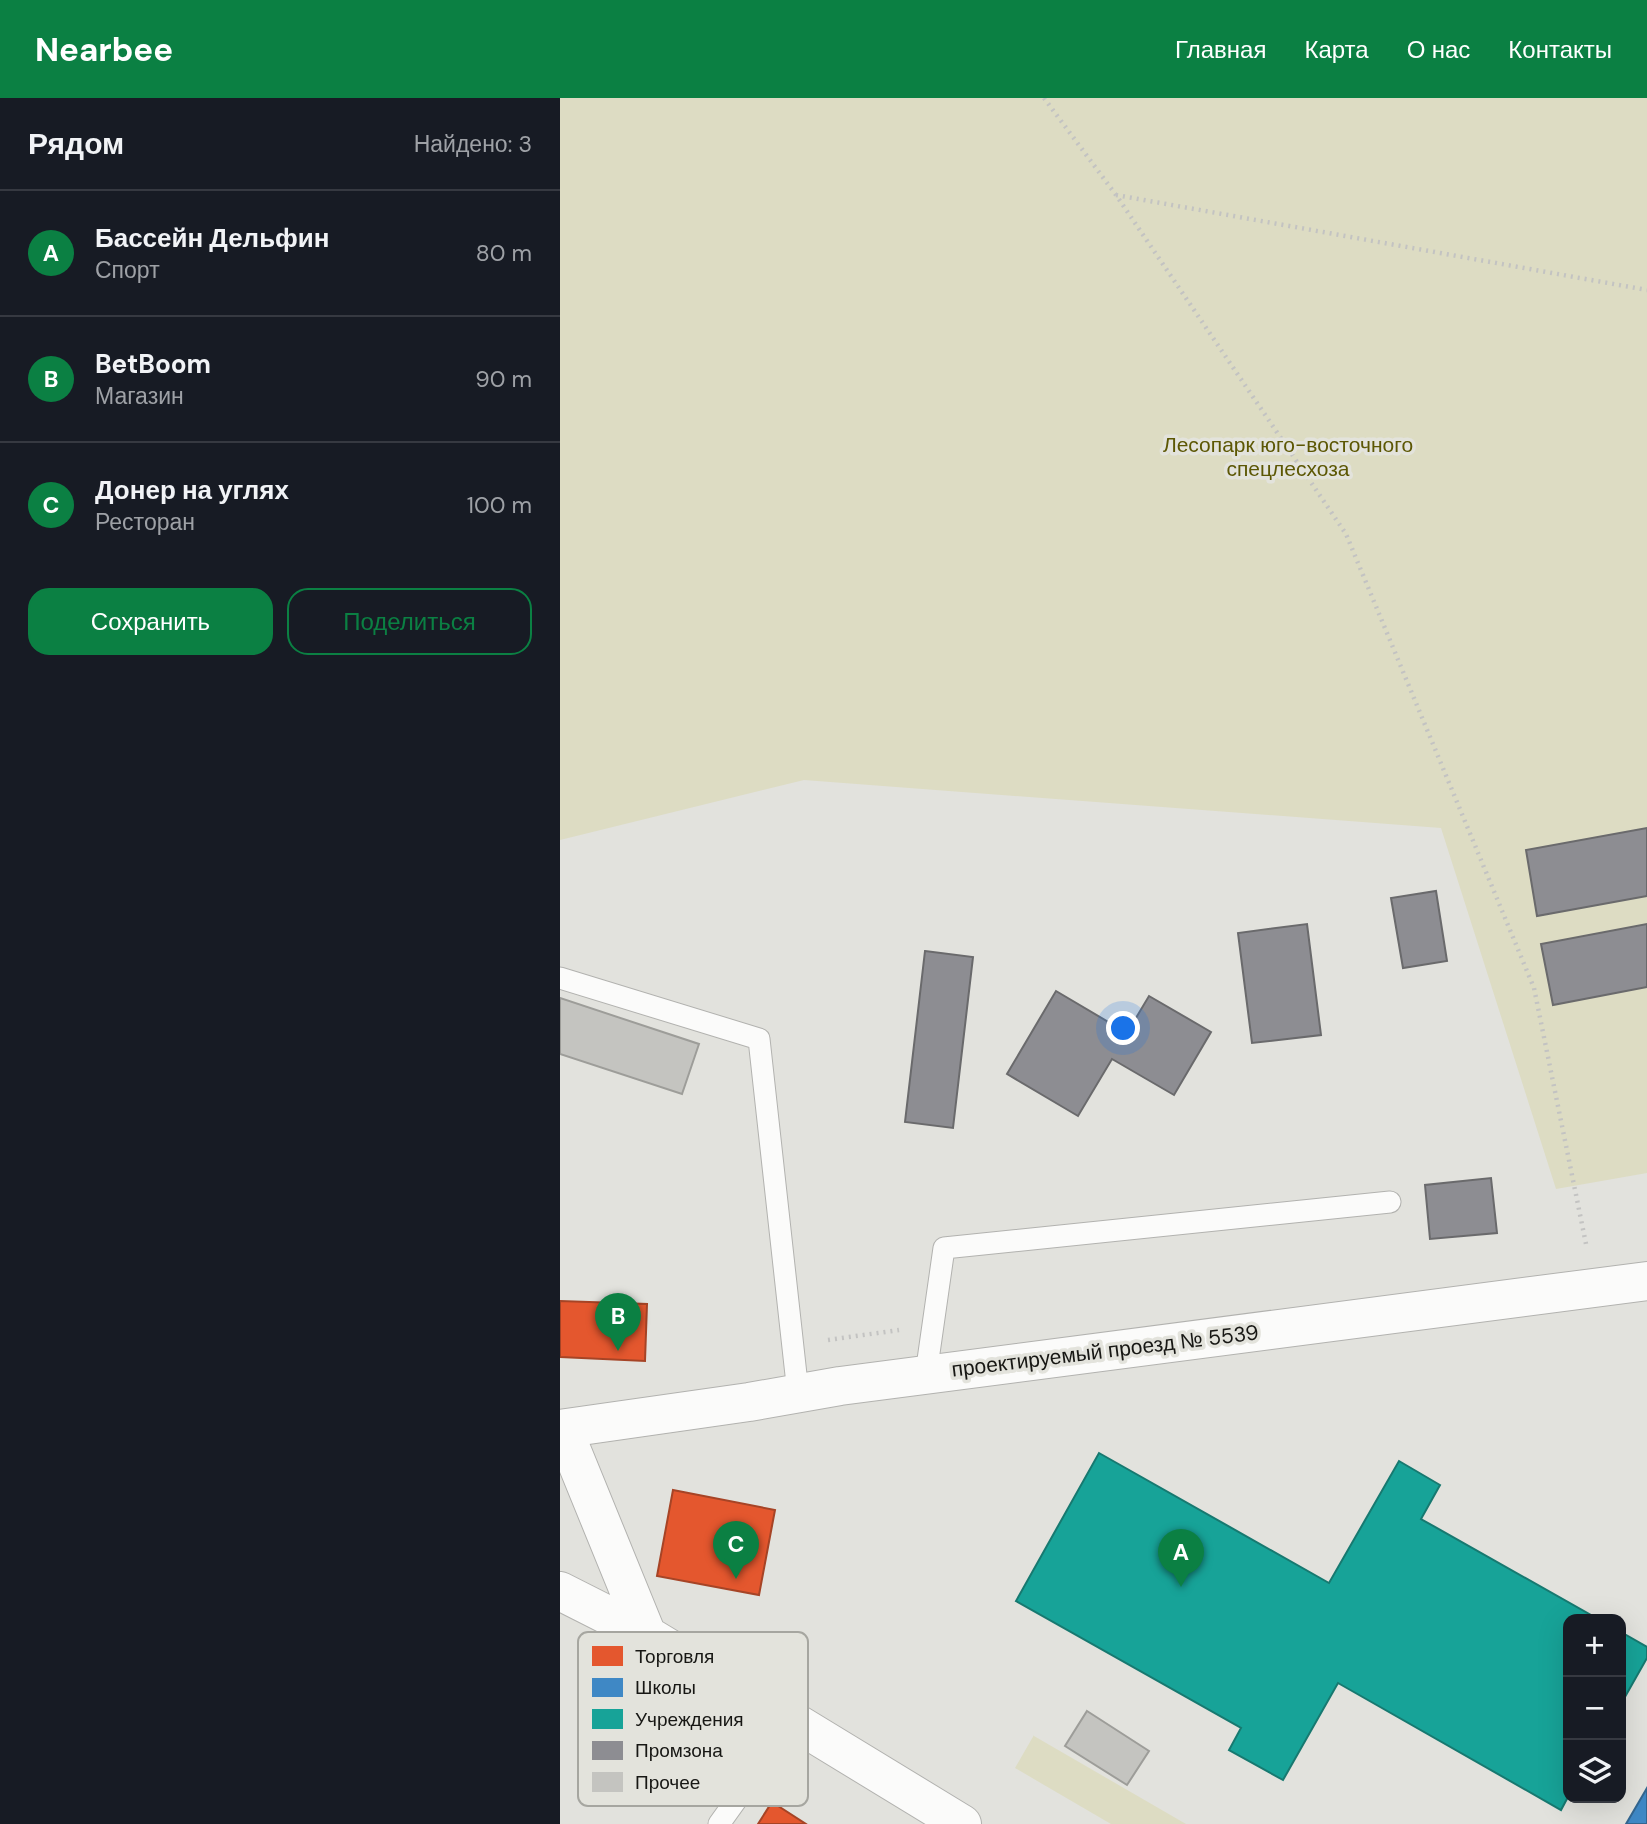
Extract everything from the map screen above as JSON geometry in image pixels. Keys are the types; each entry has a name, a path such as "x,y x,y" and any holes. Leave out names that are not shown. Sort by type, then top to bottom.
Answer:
{"street":[{"name":"проектируемый проезд № 5539","path":"562,1429 926,1374 1647,1281"},
{"path":"562,1429 646,1632"},
{"path":"560,1591 641,1632"},
{"path":"808,1730 962,1824"}],"lane":[{"path":"560,978 759,1039 797,1393"},
{"path":"926,1374 944,1248 1390,1202"},
{"path":"719,1824 732,1806"}],"path":[{"path":"1044,98 1116,195 1346,534 1534,988 1596,1288"},
{"path":"1116,195 1647,290"}],"green space":[{"name":"Лесопарк юго-восточного спецлесхоза","path":"560,98 1647,98 1647,1173 1556,1189 1441,828 804,780 560,840"},
{"path":"1034,1735 1186,1824 1111,1824 1015,1768"}],"building: Торговля":[{"path":"560,1301 647,1304 645,1361 560,1357"},
{"path":"673,1490 775,1510 759,1595 657,1576"},
{"path":"769,1806 778,1806 806,1824 758,1824"}],"building: Школы":[{"path":"1647,1788 1647,1824 1626,1824"}],"building: Учреждения":[{"path":"1099,1453 1329,1583 1399,1461 1440,1485 1421,1519 1589,1614 1563,1614 1565,1803 1561,1810 1338,1683 1283,1780 1229,1750 1241,1728 1016,1601"},
{"path":"1626,1635 1647,1647 1647,1658 1626,1695"}],"building: Промзона":[{"path":"1647,828 1647,896 1537,916 1526,850"},
{"path":"1436,891 1447,961 1403,968 1391,898"},
{"path":"1307,924 1321,1035 1252,1043 1238,933"},
{"path":"1647,924 1647,987 1553,1005 1541,944"},
{"path":"925,951 973,957 953,1128 905,1122"},
{"path":"1056,991 1127,1033 1149,996 1211,1032 1174,1095 1112,1059 1078,1116 1007,1074"},
{"path":"1491,1178 1497,1233 1430,1239 1425,1185"}],"building: Прочее":[{"path":"560,998 699,1044 682,1094 560,1054"},
{"path":"1087,1711 1149,1751 1127,1785 1065,1746"}],"place":[{"name":"BetBoom","path":"618,1351"},
{"name":"Донер на углях","path":"736,1579"},
{"name":"Бассейн Дельфин","path":"1181,1587"}]}
